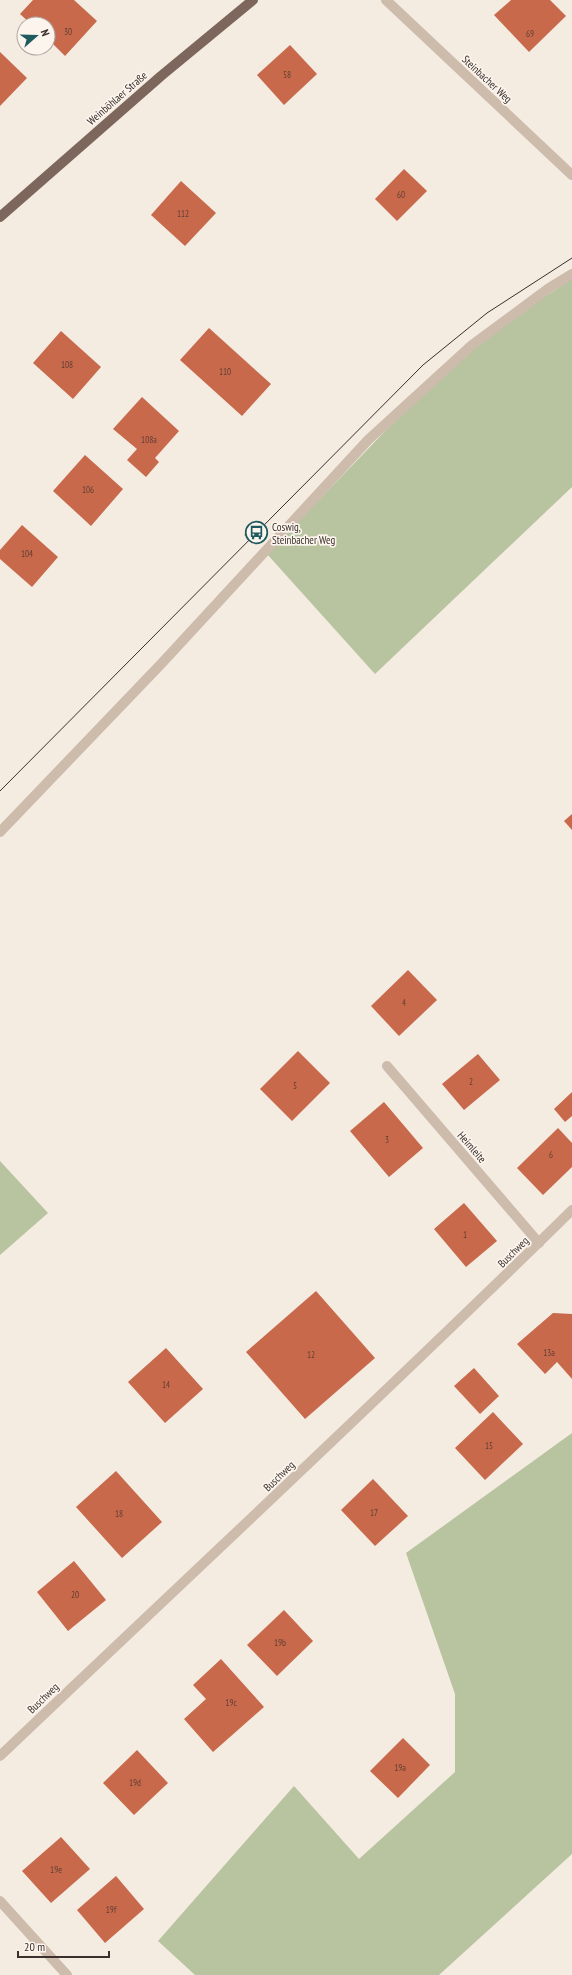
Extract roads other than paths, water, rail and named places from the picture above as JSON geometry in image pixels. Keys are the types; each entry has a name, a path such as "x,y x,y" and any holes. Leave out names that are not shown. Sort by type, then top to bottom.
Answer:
{"main road":[{"name":"Weinböhlaer Straße","path":"0,217 161,76 252,0"}],"street":[{"name":"Steinbacher Weg","path":"386,0 572,175"},
{"path":"0,832 162,663 368,440 472,345 549,288 572,274"},
{"name":"Heimleite","path":"387,1066 538,1243"},
{"name":"Buschweg","path":"0,1756 263,1508 572,1210"},
{"path":"0,1901 67,1975"}],"tram line":[{"path":"0,791 423,365 487,313 572,258"}],"place":[{"name":"Coswig, Steinbacher Weg","path":"256,533"}]}
